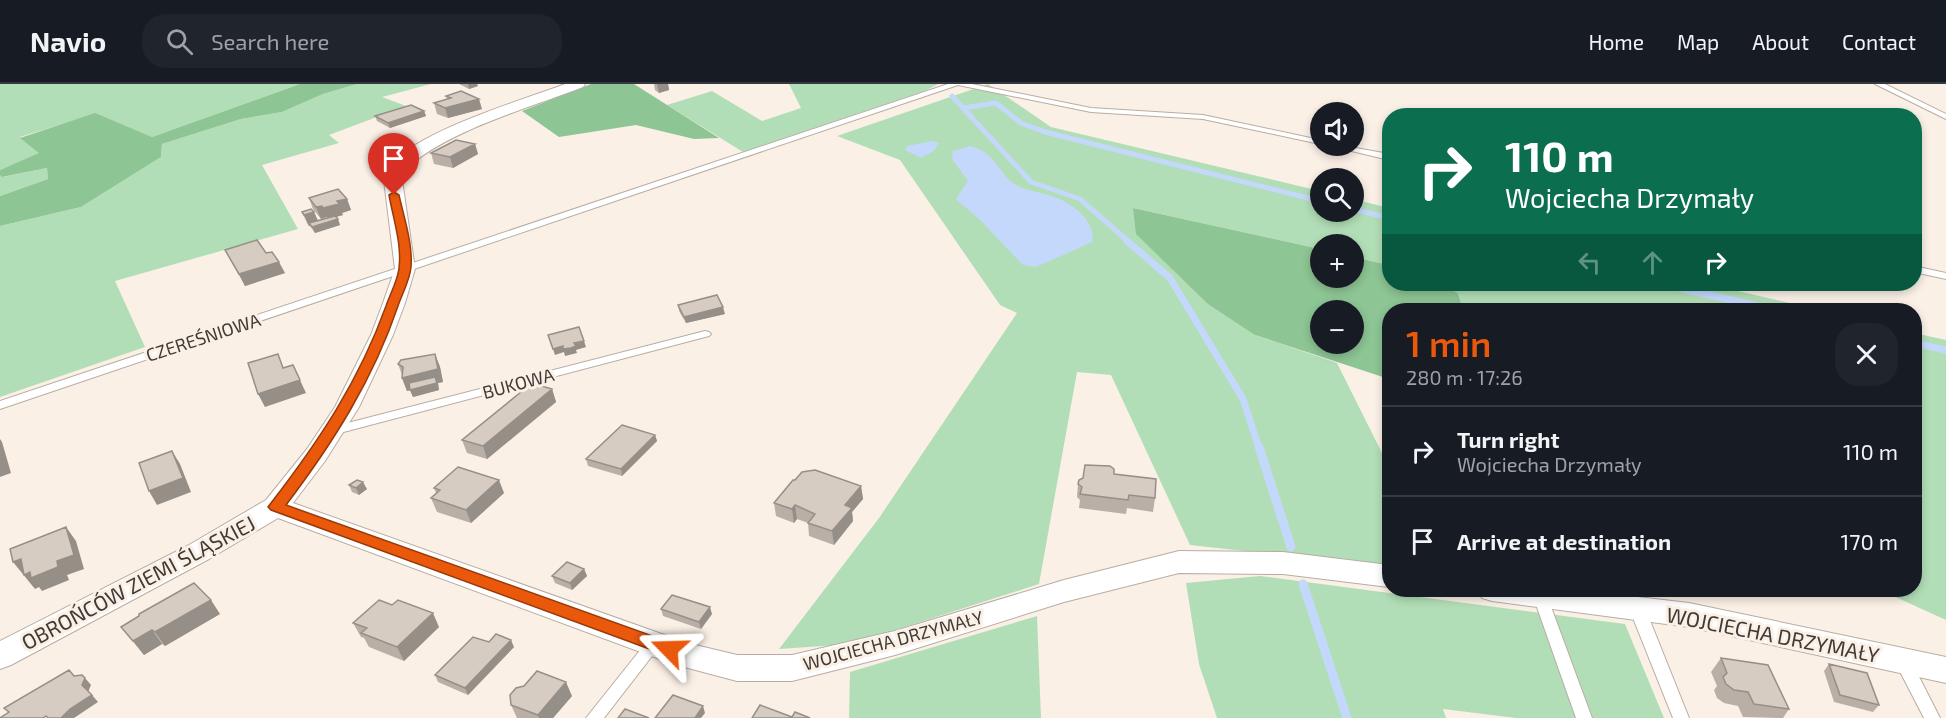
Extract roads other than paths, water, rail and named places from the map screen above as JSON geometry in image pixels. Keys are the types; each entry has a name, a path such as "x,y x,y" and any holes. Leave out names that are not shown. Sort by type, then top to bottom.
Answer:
{"street":[{"path":"276,507 316,455 347,407 382,335 405,269 405,252 392,172 399,162 433,142 579,84"},
{"name":"WOJCIECHA DRZYMAŁY","path":"276,507 654,643 684,656 737,668 792,668 895,643 1064,591 1179,562 1283,563 1382,575"},
{"name":"OBROŃCÓW ZIEMI ŚLĄSKIEJ","path":"0,656 198,552 276,507"},
{"name":"WOJCIECHA DRZYMAŁY","path":"1548,597 1689,615 1946,670"}],"lane":[{"name":"CZEREŚNIOWA","path":"0,405 955,84"},
{"path":"961,84 1090,110 1203,117 1310,140"},
{"path":"1879,84 1946,117"},
{"path":"1364,152 1382,156"},
{"path":"1922,271 1946,276"},
{"name":"BUKOWA","path":"331,432 705,334"},
{"path":"1540,597 1584,718"},
{"path":"1637,608 1681,718"},
{"path":"594,718 654,643"},
{"path":"1902,660 1932,718"}],"water":[{"path":"932,141 939,143 934,151 921,158 905,150 907,146"},
{"path":"970,146 979,149 991,158 1004,175 1016,185 1047,194 1077,209 1091,227 1092,242 1036,267 1023,265 980,220 956,199 968,181 952,159 953,151"}],"waterway":[{"path":"952,96 963,108"},
{"path":"963,108 996,103 1021,123 1045,132 1310,198"},
{"path":"963,108 1031,182 1080,199 1129,242"},
{"path":"1364,212 1382,216"},
{"path":"1127,241 1170,278 1243,399 1259,448"},
{"path":"1692,291 1745,303"},
{"path":"1922,345 1946,350"},
{"path":"1259,447 1291,547"},
{"path":"1303,584 1347,718"}]}
